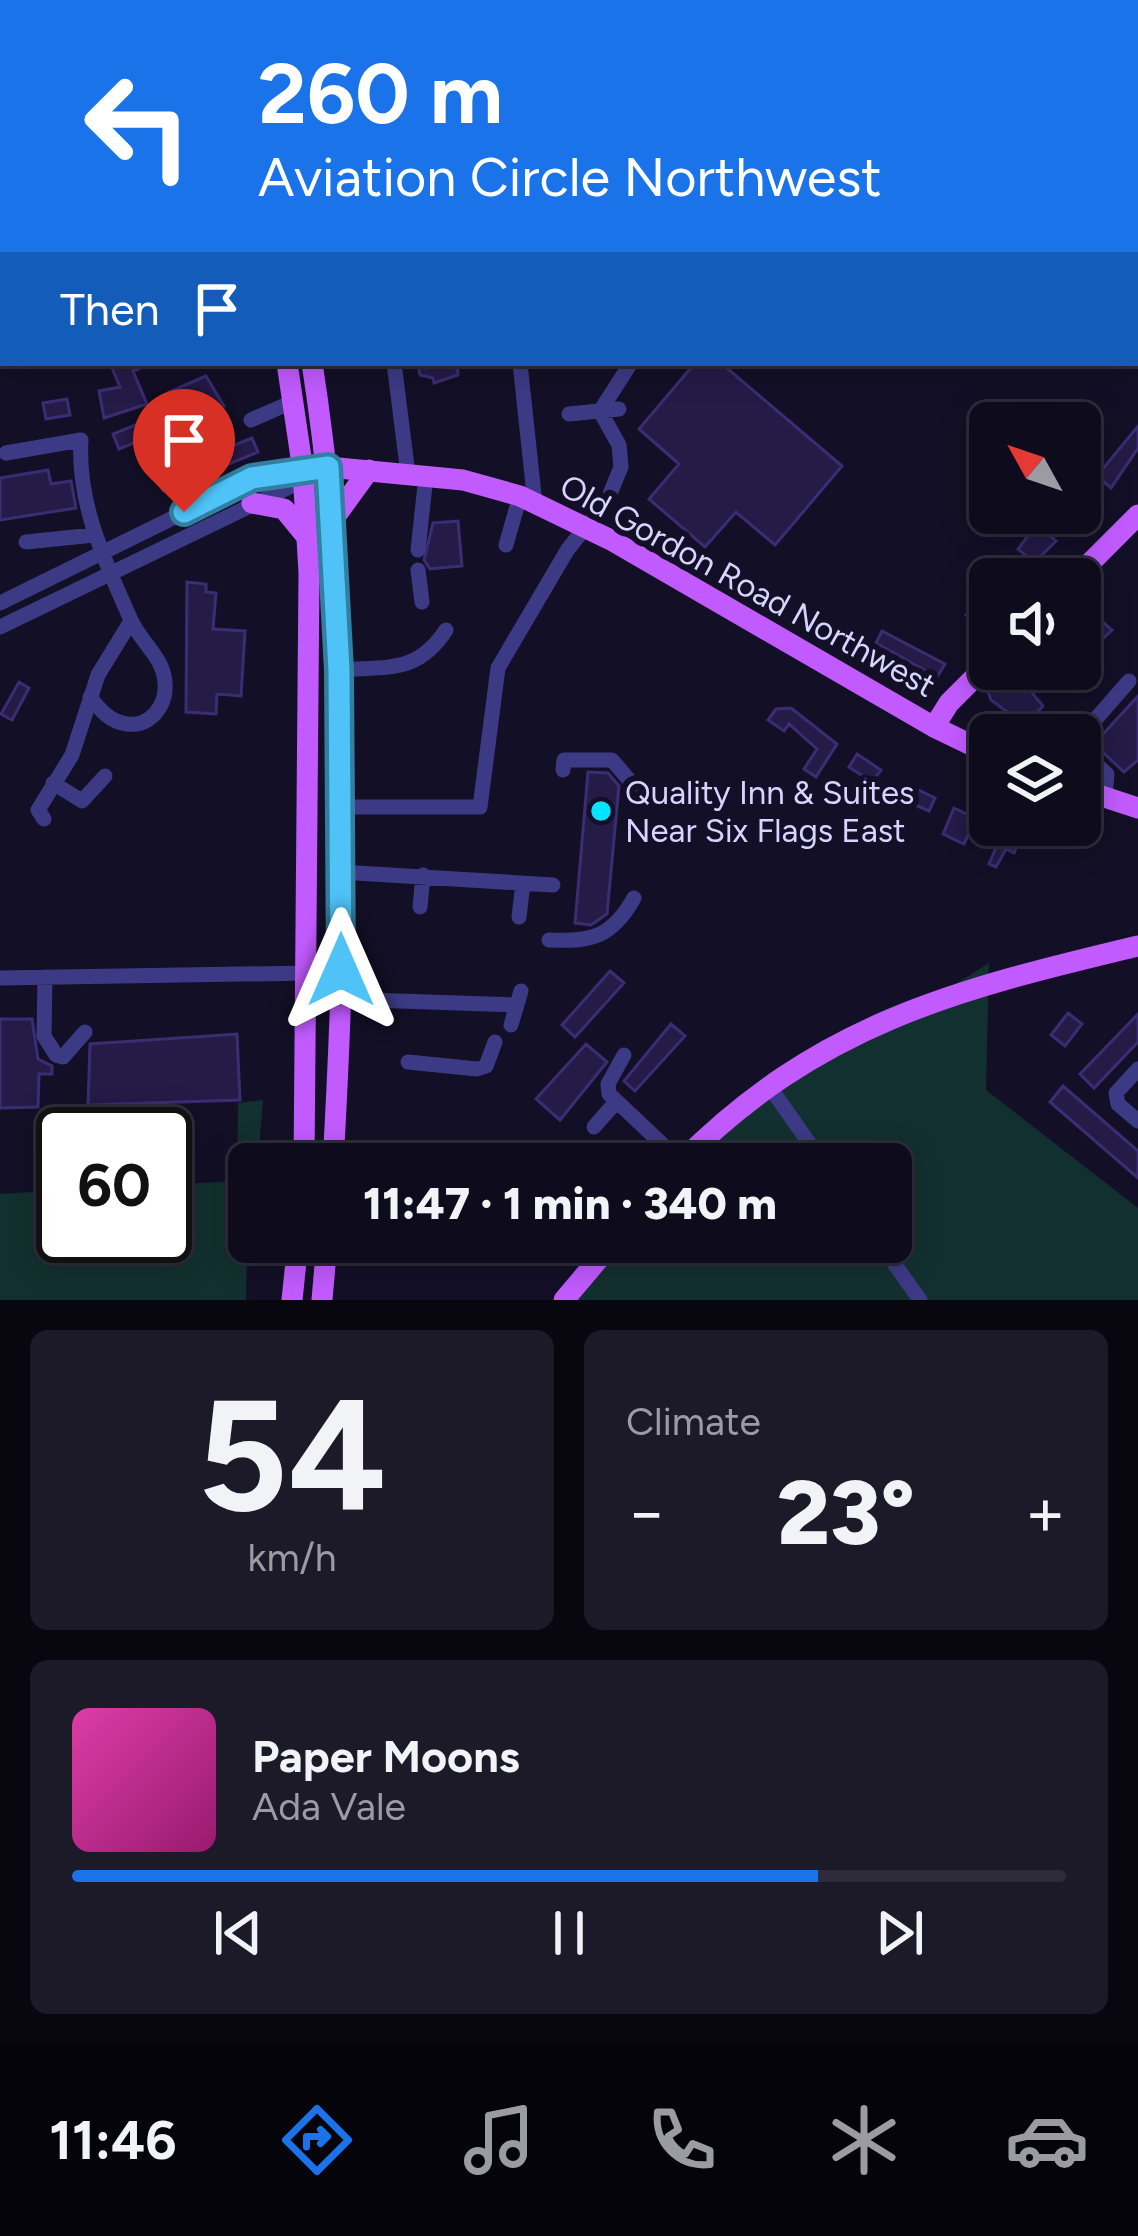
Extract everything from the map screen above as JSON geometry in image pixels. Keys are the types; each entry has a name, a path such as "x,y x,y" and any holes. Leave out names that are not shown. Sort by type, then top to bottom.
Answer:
{"main road":[{"path":"286,366 307,537 304,1143"},
{"path":"312,366 328,467 339,670 340,999 334,1143"},
{"name":"Old Gordon Road Northwest","path":"328,467 417,475 528,500 589,529 969,744"},
{"path":"332,522 369,470"},
{"path":"252,503 284,509 307,537"},
{"path":"1095,558 1138,515"},
{"path":"934,727 969,683"},
{"path":"1101,797 1138,808"},
{"path":"703,1143 769,1086 832,1046 919,1004 1138,946"},
{"path":"292,1300 296,1263"},
{"path":"322,1300 325,1263"},
{"path":"563,1300 595,1263"}],"street":[{"path":"395,366 417,475 418,550"},
{"path":"506,545 528,500 520,366"},
{"path":"601,411 629,366"},
{"path":"251,420 292,402"},
{"path":"569,414 619,409"},
{"path":"340,807 480,807 498,668 568,549 589,529 621,467 619,445 601,411"},
{"path":"6,453 81,440 79,464 94,535 130,621 159,662 165,684 162,705 151,719 134,725 116,722 90,698"},
{"path":"0,627 328,467"},
{"path":"0,603 252,478 303,476"},
{"path":"26,542 94,535"},
{"path":"418,570 422,602"},
{"path":"339,670 415,664 443,634 428,620"},
{"path":"44,819 38,810 72,754 90,698 130,621"},
{"path":"1101,714 1130,682"},
{"path":"563,770 564,760 612,760 641,794"},
{"path":"1101,769 1107,775 1105,798"},
{"path":"53,783 82,801 104,776"},
{"path":"340,872 553,885"},
{"path":"420,907 423,875"},
{"path":"520,917 523,883"},
{"path":"549,940 589,941 614,930 634,898"},
{"path":"0,978 308,973"},
{"path":"45,977 44,1036 56,1055 63,1057 85,1032"},
{"path":"340,999 518,998 511,1025"},
{"path":"408,1062 476,1069 486,1066 495,1042"},
{"path":"624,1054 608,1084 614,1103 658,1143"},
{"path":"1138,1069 1116,1093 1118,1104 1138,1121"},
{"path":"769,1086 809,1143"},
{"path":"594,1126 614,1103"},
{"path":"894,1263 920,1300"}],"green space":[{"path":"989,963 986,1090 1138,1208 1138,1300 578,1300 609,1263 912,1263 912,1143 714,1143 805,1061 932,999"},
{"path":"263,1100 260,1143 237,1143 238,1103"},
{"path":"228,1182 228,1263 247,1263 246,1300 0,1300 0,1194 36,1192 36,1263 192,1263 192,1184"}],"building":[{"path":"111,366 146,366 133,371 147,404 104,418 99,391 120,387"},
{"path":"418,366 457,366 458,375 434,383 433,378 420,375"},
{"path":"692,366 725,366 842,466 775,545 736,512 705,547 649,499 679,464 639,429"},
{"path":"206,376 224,406 219,408 223,417 186,433 180,419 157,428 174,470 252,438 258,452 163,491 141,440 119,449 113,434 170,411 175,406 169,392"},
{"path":"67,399 70,415 46,419 43,403"},
{"path":"1138,426 1138,448 1111,488 1101,479 1101,471"},
{"path":"48,470 51,484 71,481 76,508 0,520 0,478"},
{"path":"458,521 462,566 430,569 424,560 433,523"},
{"path":"1029,534 1048,534 1056,541 1039,558 1022,558 1025,555 1018,549"},
{"path":"187,582 206,584 206,592 216,593 213,629 245,631 241,696 217,694 216,714 186,712"},
{"path":"1101,621 1112,630 1101,640"},
{"path":"882,631 945,664 937,677 876,643"},
{"path":"19,682 29,688 12,720 1,714"},
{"path":"1030,690 1043,706 1035,714 1010,714 988,692"},
{"path":"1138,696 1138,760 1124,772 1101,751 1101,736"},
{"path":"791,708 837,744 816,777 804,769 817,749 789,724 784,731 768,720 776,709"},
{"path":"857,754 881,770 872,782 849,767"},
{"name":"Quality Inn & Suites Near Six Flags East","path":"588,772 608,773 619,786 607,914 591,925 575,923"},
{"path":"906,784 935,798 929,811 899,798"},
{"path":"954,808 969,815 964,844 943,834"},
{"path":"997,846 1017,846 1014,853 1006,849 996,867 989,864"},
{"path":"610,971 624,983 575,1037 562,1025"},
{"path":"1068,1013 1082,1024 1065,1046 1051,1035"},
{"path":"1138,1014 1138,1042 1094,1088 1080,1074"},
{"path":"0,1019 32,1019 38,1059 52,1066 52,1074 39,1074 38,1107 0,1108"},
{"path":"671,1024 685,1036 635,1091 624,1081"},
{"path":"237,1034 240,1100 88,1105 90,1044"},
{"path":"586,1044 607,1062 560,1120 536,1099"},
{"path":"1063,1086 1138,1151 1138,1178 1050,1102"}],"place":[{"name":"Quality Inn & Suites Near Six Flags East","path":"601,811"}],"route":[{"path":"184,512 252,478 281,470 328,467 339,670 341,970"}]}
